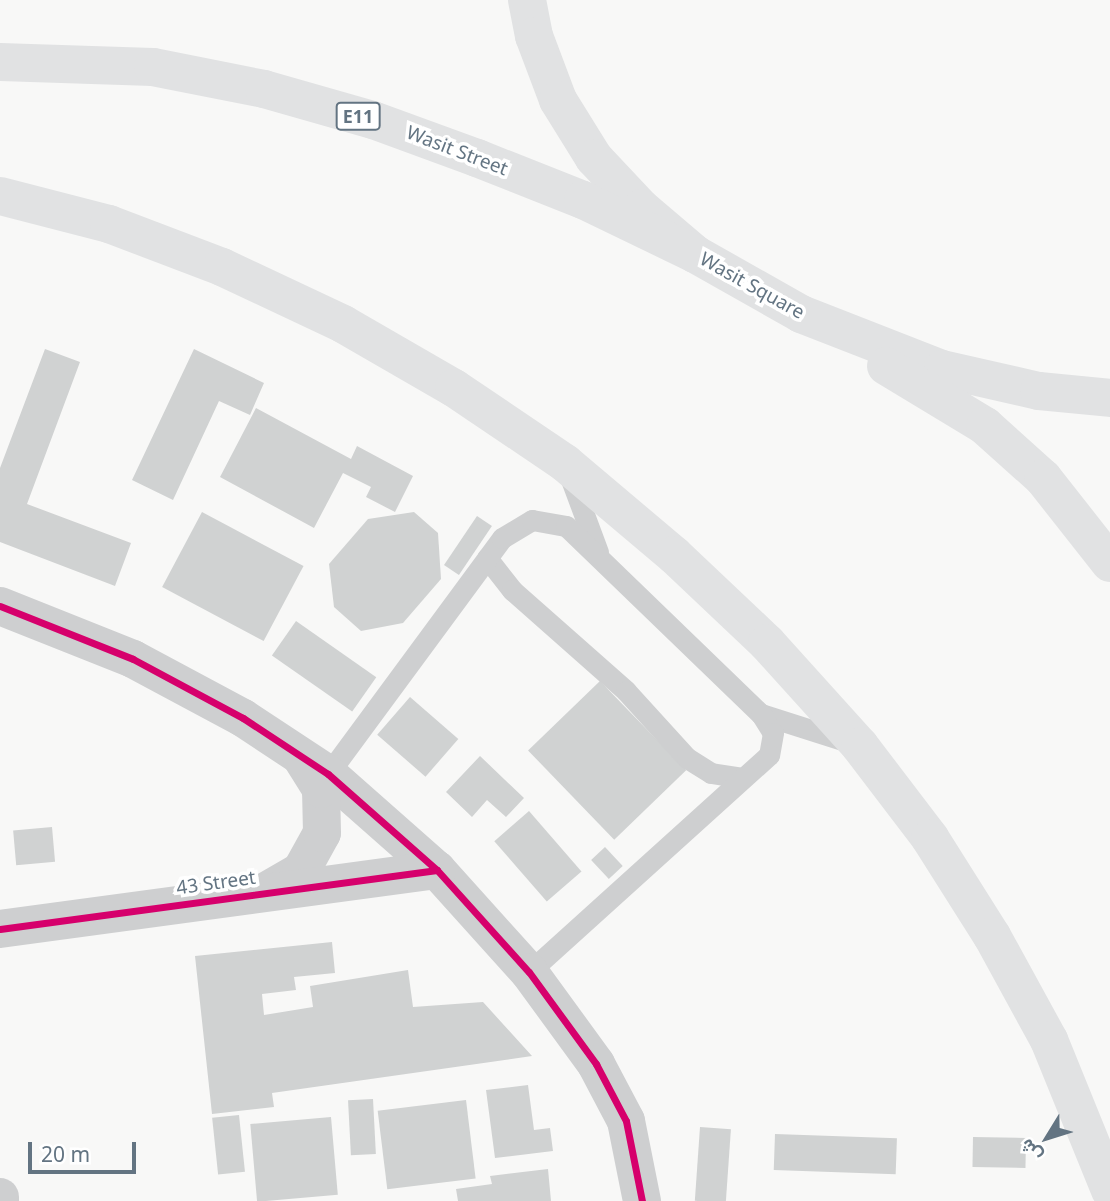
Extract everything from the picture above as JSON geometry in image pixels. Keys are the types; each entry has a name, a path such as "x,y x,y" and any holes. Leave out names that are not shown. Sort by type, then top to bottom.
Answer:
{"main road":[{"name":"Wasit Square","path":"527,0 534,36 558,100 594,158 641,208 695,254 801,314 942,369 1040,391 1110,398"},
{"name":"Wasit Street","path":"0,62 153,67 276,93 373,120 477,158 583,201 695,254"},
{"path":"0,196 109,224 222,267 343,324 454,388 565,463 674,555 757,634 860,746 930,838 992,936 1049,1040 1110,1190"},
{"path":"801,314 985,426 1043,478 1110,564"}],"street":[{"path":"0,606 132,659 296,752 328,774 438,870 529,972 613,1091 635,1152 642,1201"},
{"name":"43 Street","path":"262,892 301,871 323,833 321,789 296,752"},
{"name":"43 Street","path":"0,929 438,870"}],"lane":[{"path":"565,463 600,556"},
{"path":"328,774 511,529 543,520 566,526 600,556 761,713 773,733 773,744 762,763 741,778 704,818 529,972"},
{"path":"487,558 512,590 626,691 687,758 711,773 741,778"},
{"path":"761,713 860,746"}],"building":[{"path":"45,349 80,362 27,504 131,543 115,586 0,542 0,468"},
{"path":"194,349 264,383 250,415 219,401 173,500 132,480"},
{"path":"256,408 351,459 357,446 413,476 395,512 366,497 371,487 343,473 314,528 220,477"},
{"path":"202,512 304,566 264,641 162,587"},
{"path":"414,512 438,533 441,579 403,623 361,631 334,607 329,564 368,519"},
{"path":"477,516 492,526 459,575 444,565"},
{"path":"296,621 376,677 352,712 272,655"},
{"path":"600,681 686,770 614,840 528,750"},
{"path":"410,697 458,739 425,777 377,735"},
{"path":"480,756 524,798 506,817 487,800 472,817 446,792"},
{"path":"529,811 581,871 547,902 494,841"},
{"path":"52,827 55,862 16,865 13,830"},
{"path":"605,847 623,866 609,879 591,860"},
{"path":"332,942 335,973 294,977 296,990 262,994 264,1015 313,1007 310,986 408,970 413,1007 483,1002 532,1056 272,1093 274,1107 212,1114 195,956"},
{"path":"528,1085 534,1130 550,1128 553,1151 495,1158 486,1090"},
{"path":"373,1099 376,1154 351,1155 348,1100"},
{"path":"466,1100 476,1178 387,1189 378,1111"},
{"path":"239,1115 245,1172 218,1175 212,1118"},
{"path":"331,1117 338,1195 257,1201 250,1124"},
{"path":"700,1127 731,1129 726,1201 695,1201"},
{"path":"775,1134 897,1138 896,1174 774,1170"},
{"path":"973,1137 1026,1138 1025,1168 972,1167"},
{"path":"548,1169 551,1201 458,1201 456,1189 492,1184 490,1176"}],"cycle path":[{"path":"0,606 133,659 243,718 328,774 437,870 529,972 596,1064 626,1121 642,1201"},
{"path":"0,929 437,870"}]}
